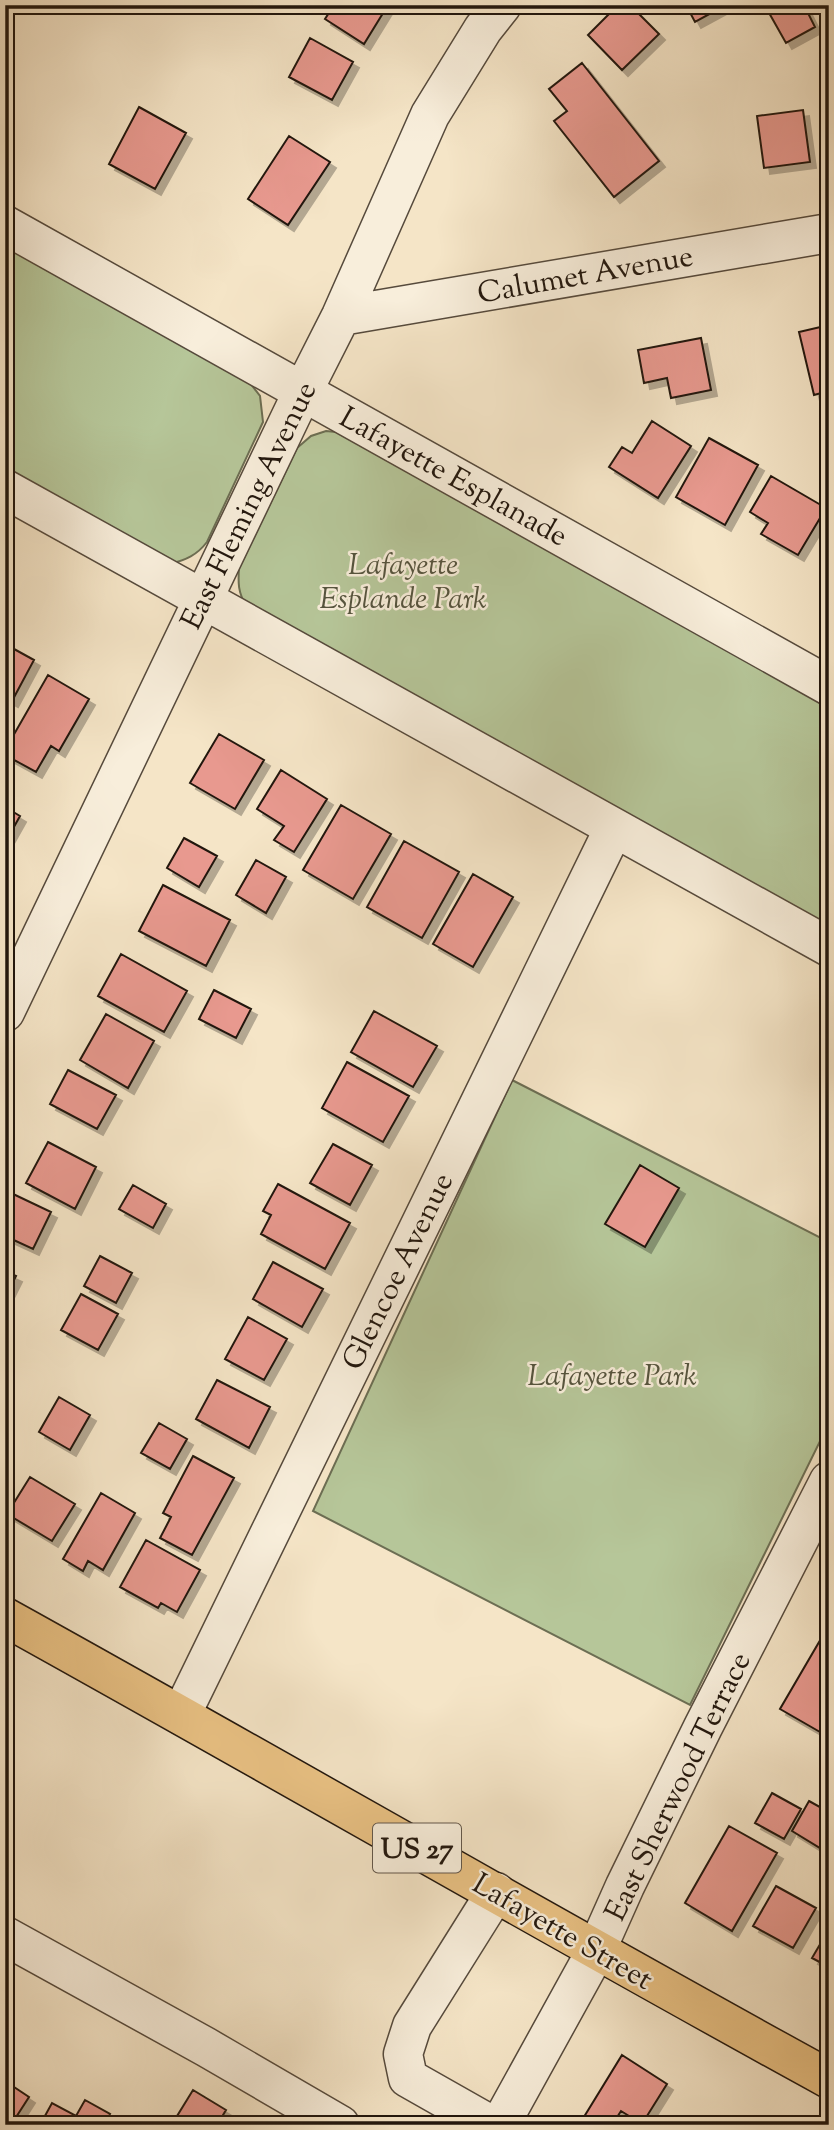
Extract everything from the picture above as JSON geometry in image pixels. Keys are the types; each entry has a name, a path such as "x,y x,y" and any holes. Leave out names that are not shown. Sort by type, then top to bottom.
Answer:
{"highway":[{"name":"Lafayette Street","path":"5,1617 496,1892 596,1951 829,2079"}],"street":[{"name":"East Fleming Avenue","path":"5,1012 341,316 430,116 483,29 502,5"},
{"name":"Lafayette Esplanade","path":"5,225 829,685"},
{"name":"Calumet Avenue","path":"341,316 829,233"},
{"path":"5,489 829,947"},
{"name":"Glencoe Avenue","path":"181,1715 614,828"},
{"name":"East Sherwood Terrace","path":"500,2125 596,1951 703,1727 824,1505"},
{"path":"491,2125 408,2078 403,2054 412,2026 496,1892"},
{"path":"5,1936 340,2125"}],"green space":[{"path":"5,241 247,379 260,396 263,422 207,542 191,556 170,564 5,475"},
{"name":"Lafayette Esplande Park","path":"326,431 336,432 829,705 829,933 246,606 239,587 239,568 297,448 311,436"},
{"name":"Lafayette Park","path":"512,1080 829,1242 829,1423 690,1705 313,1511"}],"building":[{"path":"334,5 388,5 364,44 325,19"},
{"path":"618,5 630,5 659,34 622,70 588,35"},
{"path":"686,5 726,5 695,22"},
{"path":"778,5 804,5 815,27 786,43 768,11"},
{"path":"310,38 353,62 332,100 289,77"},
{"path":"582,63 659,161 614,197 554,121 567,111 549,89"},
{"path":"139,107 186,133 155,189 109,164"},
{"path":"803,110 810,162 764,168 757,116"},
{"path":"289,136 330,162 288,225 248,199"},
{"path":"829,325 829,391 814,395 799,332"},
{"path":"701,338 711,390 671,398 667,378 644,383 638,350"},
{"path":"652,421 691,446 658,498 609,467 622,447 632,453"},
{"path":"709,438 758,465 725,525 676,497"},
{"path":"771,476 826,508 798,555 761,534 768,523 750,512"},
{"path":"5,644 34,660 12,701 5,697"},
{"path":"48,675 89,699 59,751 51,746 36,772 5,755 5,750"},
{"path":"219,734 264,760 235,809 190,783"},
{"path":"281,770 327,799 294,852 274,840 284,826 257,809"},
{"path":"341,805 391,834 353,899 303,870"},
{"path":"5,807 20,816 5,843"},
{"path":"184,838 217,856 199,887 167,868"},
{"path":"404,841 459,872 422,938 367,907"},
{"path":"256,860 286,877 266,913 236,895"},
{"path":"473,874 513,897 473,967 433,944"},
{"path":"163,885 230,920 206,966 139,931"},
{"path":"121,954 187,991 164,1032 98,996"},
{"path":"214,990 251,1009 236,1038 199,1019"},
{"path":"374,1011 437,1046 413,1087 351,1052"},
{"path":"106,1014 154,1041 128,1088 80,1060"},
{"path":"347,1062 409,1096 383,1142 322,1108"},
{"path":"68,1070 116,1095 97,1129 50,1104"},
{"path":"48,1142 96,1167 75,1209 26,1183"},
{"path":"333,1144 372,1165 350,1205 310,1183"},
{"path":"640,1165 679,1188 645,1247 605,1224"},
{"path":"278,1184 350,1223 325,1269 261,1234 271,1215 263,1211"},
{"path":"133,1185 166,1204 153,1228 119,1209"},
{"path":"11,1193 51,1212 33,1249 5,1236 5,1205"},
{"path":"100,1256 132,1273 116,1303 84,1286"},
{"path":"273,1262 323,1289 302,1327 253,1299"},
{"path":"5,1271 16,1276 5,1298"},
{"path":"81,1294 118,1314 98,1350 61,1330"},
{"path":"248,1317 287,1339 264,1380 225,1359"},
{"path":"217,1380 270,1407 249,1448 196,1419"},
{"path":"59,1397 90,1415 70,1450 39,1432"},
{"path":"159,1423 187,1439 170,1469 141,1453"},
{"path":"193,1456 234,1478 192,1555 160,1538 171,1517 163,1513"},
{"path":"30,1477 75,1504 52,1541 7,1514"},
{"path":"101,1493 135,1513 103,1570 88,1561 83,1571 63,1559"},
{"path":"146,1540 200,1570 177,1612 161,1603 158,1608 120,1587"},
{"path":"829,1625 829,1717 820,1732 780,1709"},
{"path":"772,1793 801,1809 784,1839 755,1823"},
{"path":"809,1801 829,1812 829,1833 820,1848 792,1831"},
{"path":"729,1826 777,1853 732,1931 685,1903"},
{"path":"776,1886 816,1908 793,1948 753,1926"},
{"path":"829,1929 829,1967 812,1958"},
{"path":"622,2055 667,2084 642,2124 621,2111 612,2125 579,2125"},
{"path":"5,2081 29,2097 11,2125 5,2125"},
{"path":"193,2090 226,2110 217,2125 181,2125 174,2121"},
{"path":"85,2100 110,2114 104,2125 40,2125 52,2103 76,2116"}]}
